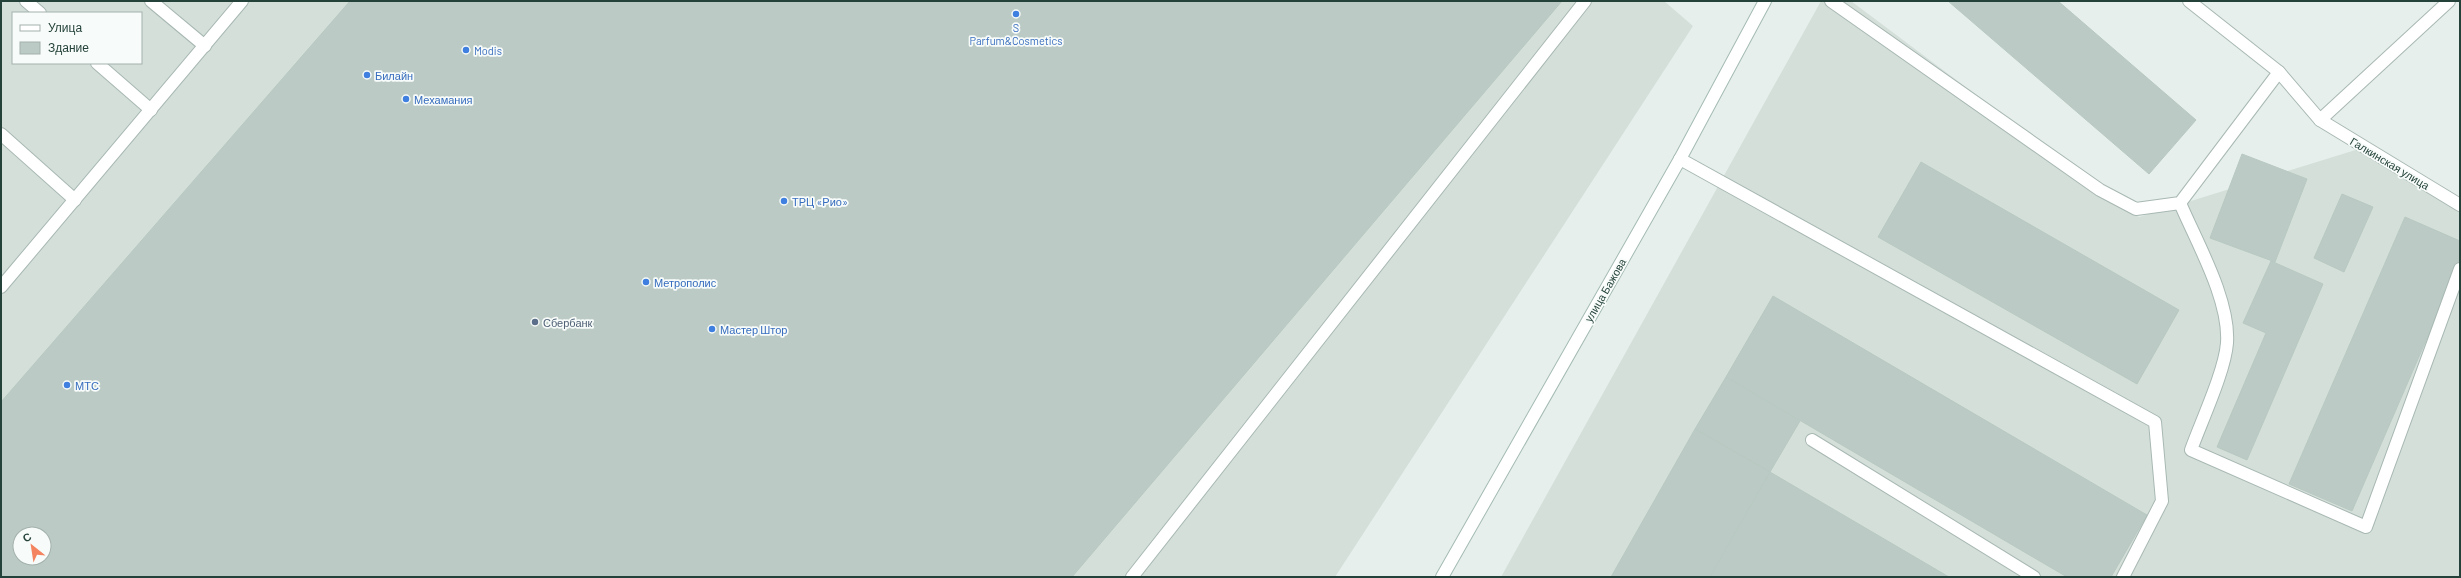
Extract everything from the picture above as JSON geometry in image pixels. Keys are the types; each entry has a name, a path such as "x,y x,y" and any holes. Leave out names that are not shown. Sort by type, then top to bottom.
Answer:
{"main road":[{"path":"26,1 39,12"},
{"path":"151,1 205,46"},
{"path":"1,287 242,1"},
{"path":"1132,577 1585,1"},
{"name":"улица Бажова","path":"1442,577 1680,159 1765,1"},
{"path":"1831,1 2100,190 2136,209 2180,203 2279,72"},
{"name":"Галкинская улица","path":"2189,1 2279,72 2320,120 2460,205"},
{"path":"2320,120 2449,1"},
{"path":"98,64 151,110"},
{"path":"1,134 75,200"},
{"path":"1680,159 2155,422 2162,501 2122,577"},
{"path":"2180,203 2224,306 2227,344 2217,379 2191,450 2366,527 2460,270"},
{"path":"1812,440 2034,577"}],"shaded area":[{"name":"ТРЦ «Рио»","path":"1,1 1664,1 1693,26 1335,577 1,577"},
{"path":"1821,1 1851,1 2139,217 2362,148 2460,201 2460,577 1501,577"}],"building":[{"name":"ТРЦ «Рио»","path":"350,1 1562,1 1072,577 1,577 1,402"},
{"path":"1948,1 2058,1 2196,120 2149,174"},
{"path":"2242,154 2307,179 2275,262 2210,238"},
{"path":"1921,162 2179,310 2137,384 1878,237"},
{"path":"2342,194 2373,207 2344,272 2314,258"},
{"path":"2405,217 2460,241 2460,262 2352,511 2289,484"},
{"path":"2271,261 2323,284 2247,460 2217,447 2266,333 2243,323"},
{"path":"1773,296 2147,515 2111,577 2067,577 1726,377"},
{"path":"1726,377 1800,421 1770,472 1695,429"},
{"path":"1695,429 1770,472 1710,577 1611,577"},
{"path":"1770,472 1949,577 1710,577"}],"place":[{"name":"S Parfum&Cosmetics","path":"1016,14"},
{"name":"Modis","path":"466,50"},
{"name":"Билайн","path":"367,75"},
{"name":"Мехамания","path":"406,99"},
{"name":"ТРЦ «Рио»","path":"784,201"},
{"name":"Метрополис","path":"646,282"},
{"name":"Сбербанк","path":"535,322"},
{"name":"Мастер Штор","path":"712,329"},
{"name":"МТС","path":"67,385"}]}
